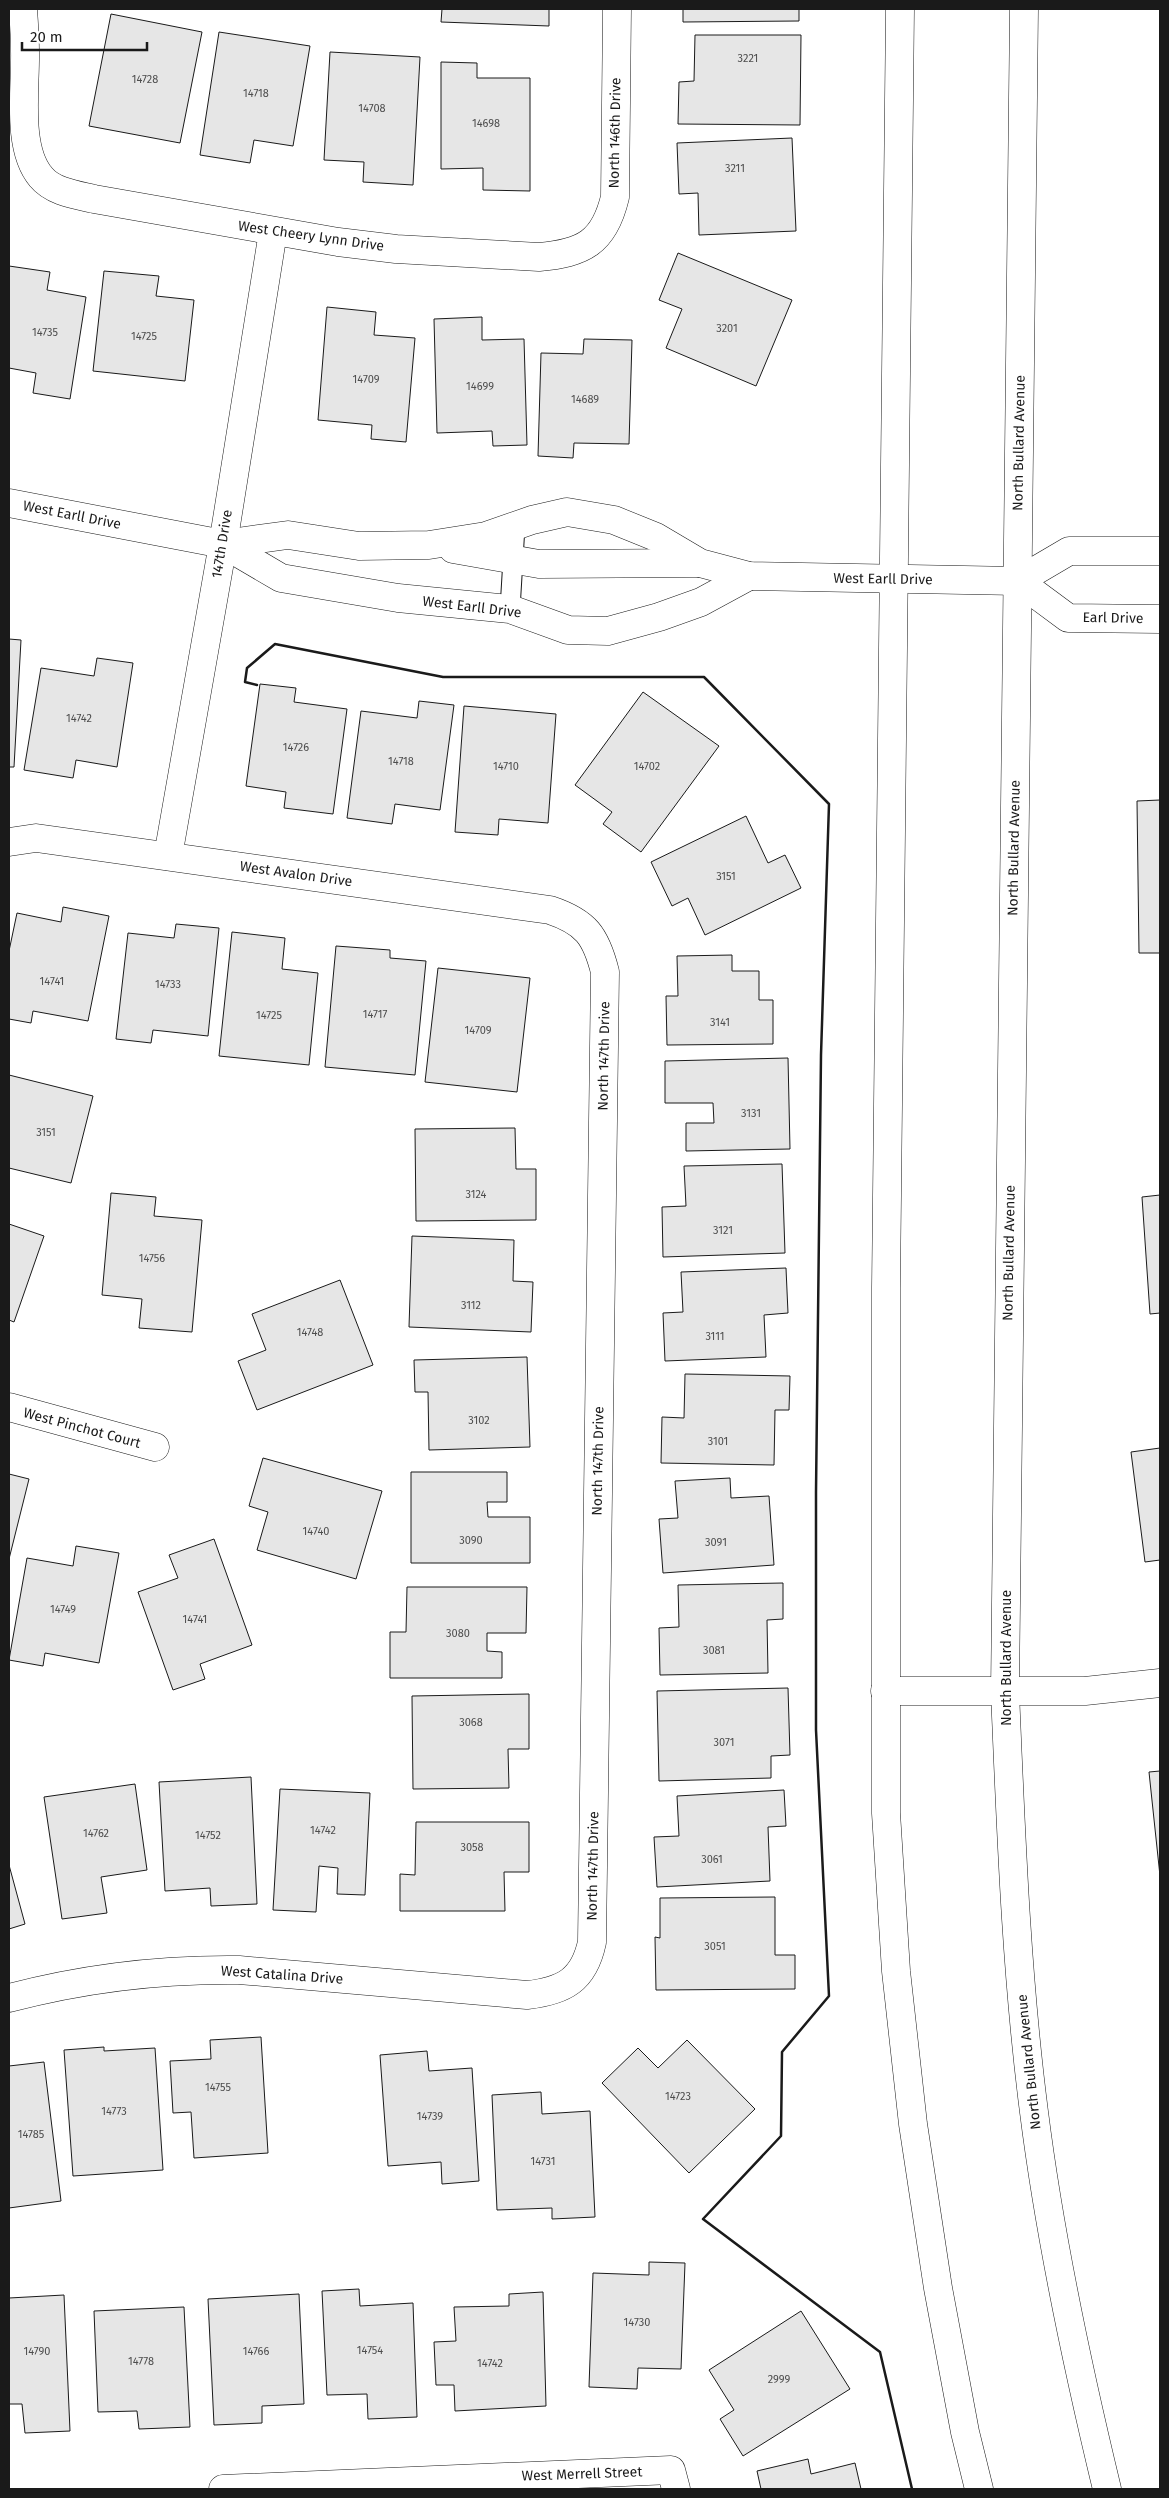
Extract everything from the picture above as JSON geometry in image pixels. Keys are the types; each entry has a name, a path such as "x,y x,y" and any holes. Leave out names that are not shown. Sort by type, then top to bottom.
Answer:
{"street":[{"name":"West Cheery Lynn Drive","path":"23,9 25,127 34,164 42,178 56,188 86,197 273,232 396,249 522,256 556,255 585,247"},
{"name":"North 146th Drive","path":"585,247 606,226 615,197 617,9"},
{"path":"900,9 886,1269 886,1813 896,1971 913,2124 938,2288 965,2432 979,2489"},
{"name":"North Bullard Avenue","path":"1024,9 1005,1692 1014,1884 1022,2002 1034,2112 1053,2238 1085,2398 1107,2489"},
{"name":"147th Drive","path":"168,856 223,544 273,232"},
{"name":"West Earll Drive","path":"9,504 223,544 288,535 359,546 429,545 486,536 567,512 614,520 656,537 700,563"},
{"name":"West Earll Drive","path":"223,544 281,578 398,598 510,609 568,630 608,630 701,602 749,576"},
{"name":"West Earll Drive","path":"429,545 540,564 700,563 749,576 1018,581"},
{"path":"1018,581 1069,551 1160,552"},
{"name":"Earl Drive","path":"1018,581 1068,618 1160,619"},
{"name":"West Avalon Drive","path":"9,842 36,838 531,906 567,916 581,924"},
{"name":"North 147th Drive","path":"557,1990 582,1971 589,1956 592,1942 605,972 598,946 581,924"},
{"name":"West Pinchot Court","path":"9,1407 154,1447"},
{"path":"885,1691 1085,1691 1160,1683"},
{"name":"West Catalina Drive","path":"9,1998 80,1981 198,1970 266,1972 509,1995 527,1995 557,1990"},
{"name":"West Merrell Street","path":"223,2489 674,2480"}],"lane":[{"path":"510,609 515,526"}],"building":[{"path":"442,9 549,9 549,26 441,22"},
{"path":"683,9 799,9 799,21 683,22"},
{"path":"111,14 202,32 180,143 89,126"},
{"path":"219,32 310,46 293,146 254,140 250,163 200,155"},
{"path":"695,35 801,35 800,125 678,124 679,82 694,81"},
{"path":"330,52 420,57 413,185 363,182 364,162 324,160"},
{"path":"441,62 477,63 477,78 530,78 530,191 483,190 483,168 441,169"},
{"path":"792,138 796,231 699,235 698,193 679,194 677,143"},
{"path":"678,253 792,300 756,386 666,348 682,309 659,300"},
{"path":"9,266 50,272 47,290 86,297 70,399 33,393 36,373 9,368"},
{"path":"104,271 159,276 156,296 194,300 185,381 93,371"},
{"path":"327,307 376,312 374,335 415,338 406,442 371,439 372,425 318,420"},
{"path":"482,317 482,340 524,339 527,445 493,446 492,431 437,433 434,319"},
{"path":"584,339 632,340 629,444 574,443 573,458 538,456 541,353 583,354"},
{"path":"9,639 21,640 14,767 9,767"},
{"path":"97,658 133,663 117,767 76,760 73,778 24,770 41,668 94,676"},
{"path":"260,684 296,688 294,702 347,709 333,814 284,808 286,792 246,786"},
{"path":"643,692 719,746 641,852 603,824 612,812 575,785"},
{"path":"419,701 454,705 440,810 395,804 392,824 347,818 361,711 417,718"},
{"path":"464,706 556,714 548,823 499,819 498,835 455,832"},
{"path":"1160,800 1160,953 1139,953 1137,801"},
{"path":"746,816 768,863 785,855 801,888 705,935 688,898 672,906 651,862"},
{"path":"63,907 109,916 88,1021 33,1011 31,1023 9,1019 9,951 17,913 61,922"},
{"path":"176,924 219,928 208,1036 153,1030 151,1043 116,1039 128,933 174,938"},
{"path":"232,932 285,938 282,969 318,973 309,1065 219,1056"},
{"path":"336,946 390,950 390,958 426,961 415,1075 325,1067"},
{"path":"732,955 732,971 759,971 759,1000 773,1000 773,1044 667,1045 666,996 678,996 677,956"},
{"path":"438,968 530,978 517,1092 425,1082"},
{"path":"788,1058 790,1149 686,1151 686,1123 714,1123 713,1103 665,1103 665,1061"},
{"path":"9,1075 93,1096 71,1183 9,1168"},
{"path":"515,1128 516,1169 536,1169 536,1220 416,1221 415,1129"},
{"path":"782,1164 785,1253 663,1257 662,1207 686,1206 684,1166"},
{"path":"111,1193 156,1197 154,1216 202,1220 192,1332 139,1328 142,1299 102,1295"},
{"path":"1160,1195 1160,1313 1150,1314 1142,1197"},
{"path":"9,1224 44,1236 14,1322 9,1320"},
{"path":"412,1236 514,1240 513,1281 533,1282 531,1332 409,1327"},
{"path":"786,1268 788,1313 764,1315 766,1357 665,1361 663,1313 683,1312 681,1272"},
{"path":"340,1280 373,1365 257,1410 238,1361 266,1350 252,1314"},
{"path":"527,1357 530,1447 429,1450 428,1392 415,1392 414,1360"},
{"path":"685,1374 790,1376 789,1410 775,1410 774,1465 661,1463 662,1417 684,1418"},
{"path":"1160,1448 1160,1560 1145,1562 1131,1452"},
{"path":"263,1458 382,1491 356,1579 257,1550 268,1512 249,1506"},
{"path":"411,1472 507,1472 507,1502 487,1502 488,1517 530,1517 530,1563 411,1563"},
{"path":"9,1474 29,1479 9,1559"},
{"path":"730,1478 731,1498 769,1496 774,1565 663,1573 659,1519 678,1518 675,1481"},
{"path":"214,1539 252,1645 200,1664 205,1679 173,1690 138,1592 178,1578 169,1555"},
{"path":"76,1546 119,1553 99,1663 45,1653 43,1666 9,1660 27,1558 73,1566"},
{"path":"783,1583 783,1619 767,1620 768,1673 660,1675 659,1628 679,1627 678,1585"},
{"path":"407,1587 527,1587 526,1633 487,1633 487,1651 502,1652 502,1678 390,1678 390,1632 406,1632"},
{"path":"788,1688 790,1755 771,1756 771,1778 659,1781 657,1691"},
{"path":"529,1694 529,1749 508,1749 509,1788 413,1789 412,1696"},
{"path":"1160,1771 1160,1876 1149,1772"},
{"path":"251,1777 257,1904 211,1906 210,1888 165,1891 159,1782"},
{"path":"135,1784 147,1870 101,1877 107,1913 62,1919 44,1797"},
{"path":"280,1789 370,1793 365,1895 337,1894 338,1868 319,1866 316,1912 273,1910"},
{"path":"784,1790 786,1826 768,1827 770,1881 657,1887 654,1837 679,1836 677,1796"},
{"path":"416,1822 529,1822 529,1872 504,1872 505,1911 400,1911 400,1874 415,1875"},
{"path":"9,1865 25,1924 9,1929"},
{"path":"775,1897 775,1955 795,1955 795,1989 656,1990 655,1937 660,1938 660,1898"},
{"path":"261,2037 268,2153 194,2158 191,2112 173,2113 170,2061 211,2059 210,2040"},
{"path":"687,2040 755,2109 689,2173 602,2083 638,2048 658,2068"},
{"path":"104,2047 104,2051 155,2048 163,2170 73,2176 64,2050"},
{"path":"427,2051 429,2071 472,2068 479,2181 442,2184 441,2162 388,2166 380,2055"},
{"path":"44,2062 61,2201 9,2208 9,2066"},
{"path":"541,2092 542,2114 590,2111 595,2217 552,2219 552,2208 497,2210 492,2095"},
{"path":"649,2262 685,2263 681,2369 638,2368 637,2389 589,2387 593,2273 649,2275"},
{"path":"359,2289 360,2306 413,2303 417,2417 368,2419 367,2394 327,2395 322,2291"},
{"path":"543,2292 546,2406 455,2411 454,2385 436,2385 434,2342 456,2341 454,2307 509,2306 509,2294"},
{"path":"299,2294 304,2404 262,2406 262,2423 214,2425 208,2299"},
{"path":"64,2295 70,2431 25,2433 22,2404 9,2404 9,2298"},
{"path":"184,2307 190,2427 139,2429 137,2411 98,2412 94,2311"},
{"path":"801,2311 850,2389 743,2456 720,2419 734,2410 709,2370"},
{"path":"808,2459 811,2474 855,2463 861,2489 761,2489 757,2471"}],"wall":[{"path":"257,685 245,682 247,668 275,644 443,677 704,677 829,804 821,1055 816,1492 816,1730 829,1996 782,2052 781,2136 703,2219 880,2352 912,2489"}]}
